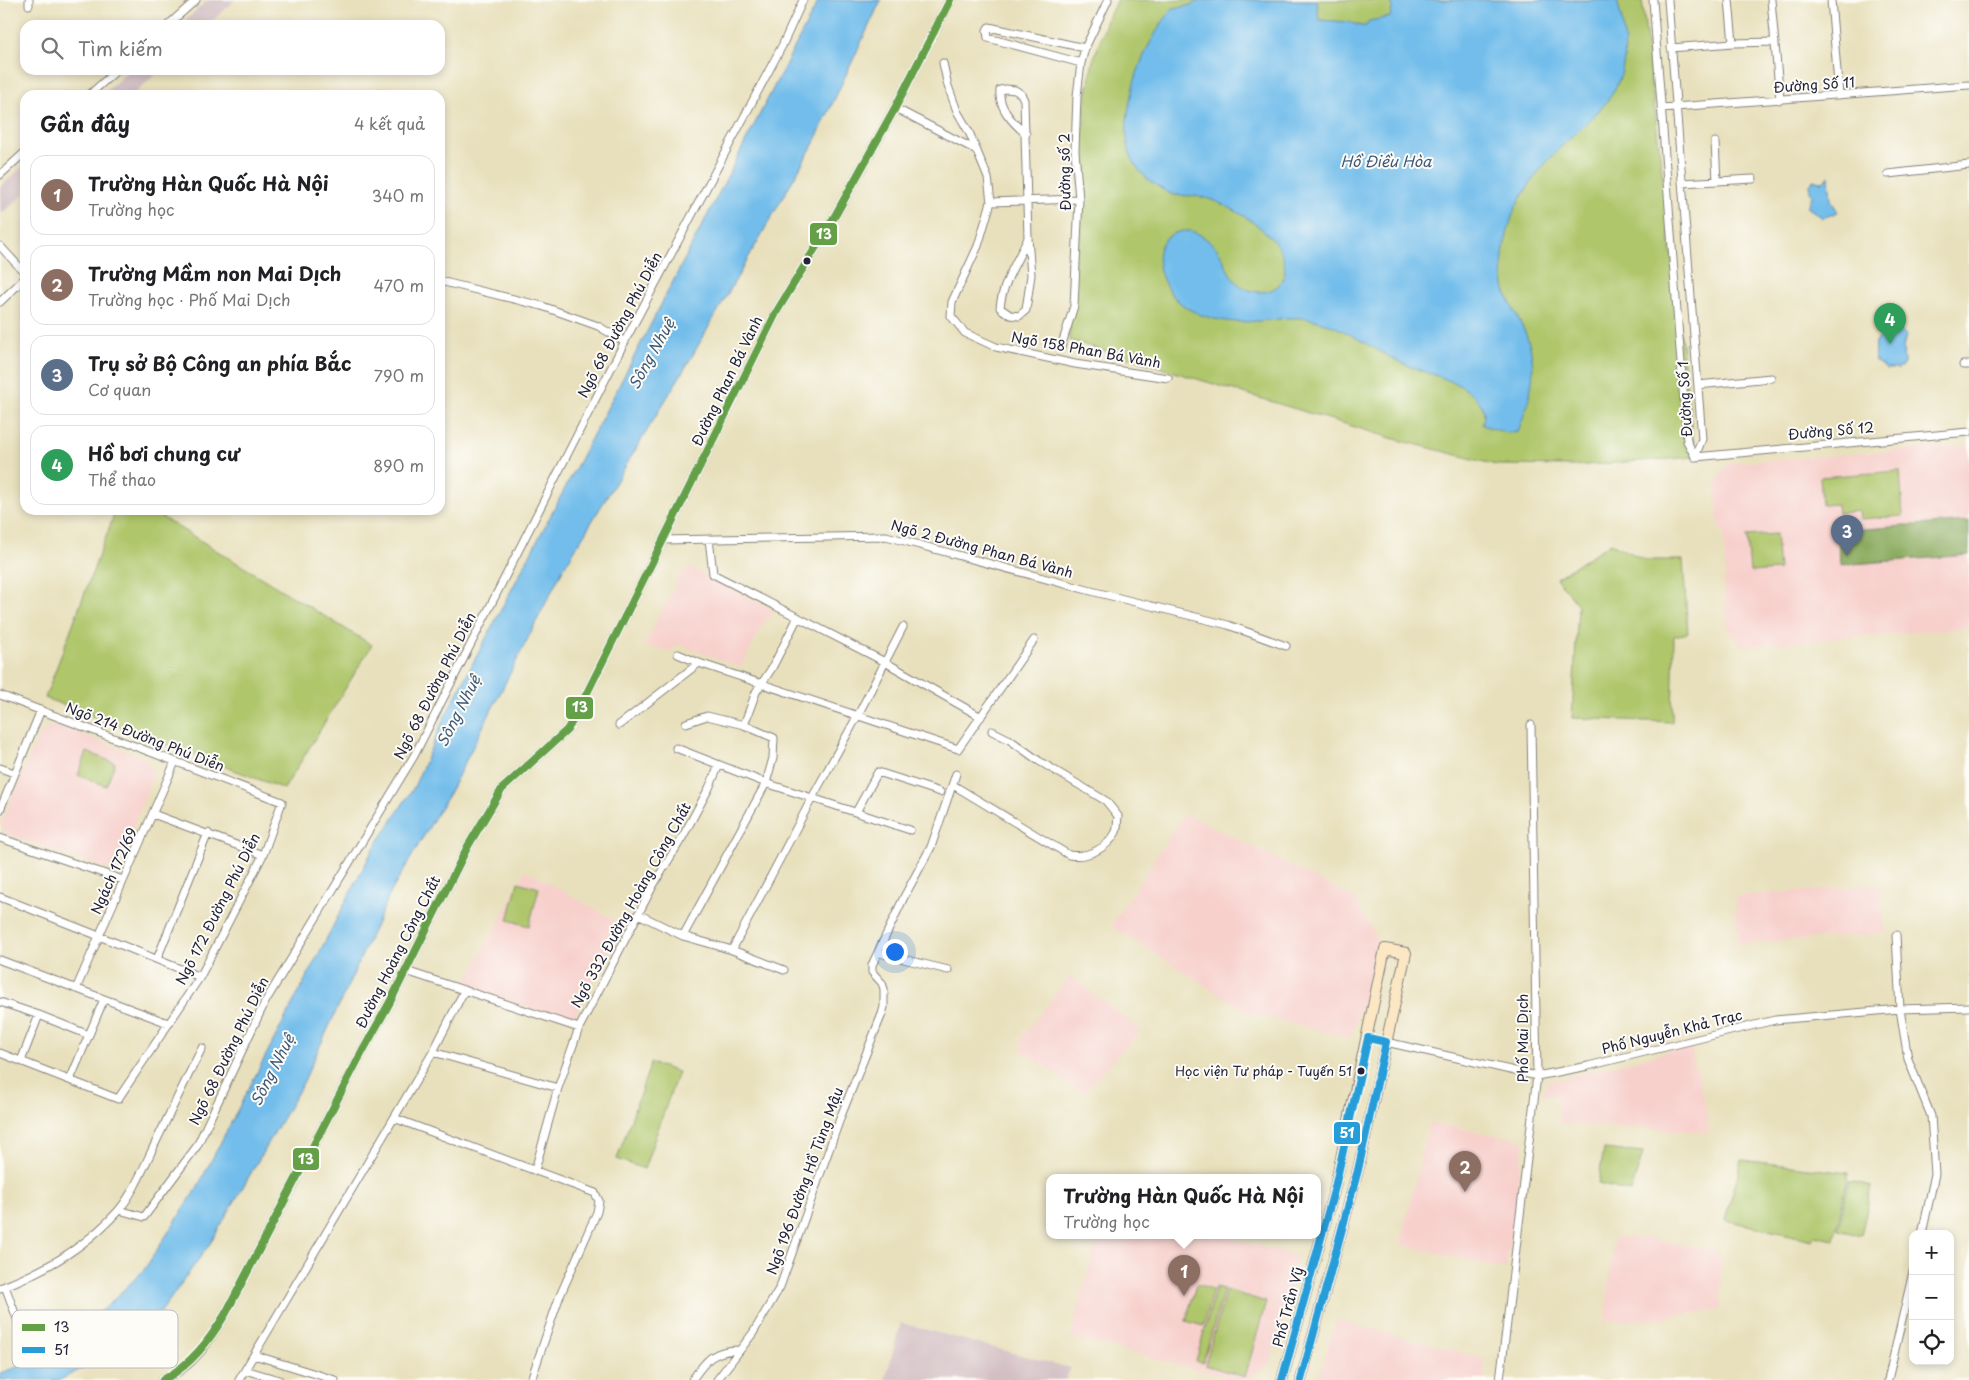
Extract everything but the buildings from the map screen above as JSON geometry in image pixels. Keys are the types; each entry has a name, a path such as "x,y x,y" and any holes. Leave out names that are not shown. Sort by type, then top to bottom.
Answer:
{"main road":[{"name":"Phố Trần Vỹ","path":"1321,1238 1335,1187 1386,949 1406,953 1386,1042"},
{"path":"1301,1380 1358,1170 1386,1042 1368,1038"},
{"name":"Phố Trần Vỹ","path":"1282,1380 1321,1239"}],"street":[{"path":"174,20 196,0"},
{"name":"Ngõ 68 Đường Phú Diễn","path":"119,1210 144,1218 197,1146 265,1002 414,756 624,342 782,46 803,0"},
{"name":"Đường Phan Bá Vành","path":"663,540 777,312 836,214 895,108 950,0"},
{"name":"Đường số 2","path":"1061,347 1074,306 1079,199 1075,151 1077,96 1081,63 1085,48 1108,0"},
{"name":"Đường Số 1","path":"1653,0 1688,441 1695,457"},
{"name":"Đường Số 1","path":"1668,0 1702,439 1695,457"},
{"path":"1729,0 1733,43"},
{"path":"1771,0 1780,100"},
{"path":"1831,0 1839,96"},
{"path":"1081,63 988,38 987,30 989,27 1085,48"},
{"path":"1671,48 1775,42"},
{"name":"Ngõ 158 Phan Bá Vành","path":"943,63 948,86 957,111 969,132 988,178 991,202 978,246 952,302 951,316 965,333 996,347 1074,364 1168,378"},
{"path":"95,90 111,75"},
{"name":"Đường Số 11","path":"1662,108 1969,85"},
{"path":"1026,134 1014,124 1005,110 999,98 1000,90 1006,89 1021,94 1024,100 1026,134 1028,238 1031,275 1026,310 1019,316 1010,315 1000,308 1000,301 1028,238"},
{"path":"895,108 976,150"},
{"path":"1715,142 1717,181"},
{"path":"0,175 20,157"},
{"path":"1888,174 1969,165"},
{"path":"1682,183 1753,179"},
{"path":"991,202 1079,199"},
{"path":"0,246 20,268"},
{"path":"445,281 542,306 598,326 624,342"},
{"path":"0,302 20,283"},
{"path":"1698,385 1771,378"},
{"name":"Đường Số 12","path":"1695,457 1969,432"},
{"name":"Ngõ 2 Đường Phan Bá Vành","path":"663,540 886,536 1095,592 1228,625 1286,646"},
{"path":"709,539 713,574 885,662 981,717"},
{"name":"Đường Hoàng Công Chất","path":"163,1380 178,1373 194,1359 207,1343 226,1313 352,1070 406,971 468,846 502,790 567,730 663,540"},
{"path":"744,724 756,692 772,668 798,617"},
{"path":"732,950 903,627"},
{"path":"678,654 698,663 958,749 1034,640"},
{"path":"619,725 698,663"},
{"name":"Ngõ 214 Đường Phú Diễn","path":"0,695 282,802"},
{"path":"0,810 41,710"},
{"path":"683,936 766,783 773,758 774,738 744,724 707,716 686,723"},
{"name":"Phố Mai Dịch","path":"1500,1380 1537,1076 1531,725"},
{"path":"953,785 1069,855 1079,857 1091,854 1108,842 1116,831 1118,816 1106,801 1010,740 992,731"},
{"path":"676,748 766,783 910,830"},
{"name":"Ngách 172/69","path":"76,989 175,762"},
{"name":"Ngõ 332 Đường Hoàng Công Chất","path":"406,971 464,992 579,1028 638,914 710,788 720,765"},
{"path":"0,768 14,773"},
{"path":"856,812 878,772 940,792"},
{"path":"948,970 879,953 904,897 931,847 956,774"},
{"name":"Ngõ 172 Đường Phú Diễn","path":"70,1080 118,1100 200,977 263,855 282,802"},
{"path":"152,814 263,855"},
{"path":"157,960 208,834"},
{"path":"0,838 123,880"},
{"path":"0,897 200,977"},
{"path":"638,914 683,936 732,950 784,970"},
{"path":"1896,935 1900,1009 1908,1059 1931,1116 1935,1174 1923,1230"},
{"name":"Ngõ 196 Đường Hồ Tùng Mậu","path":"717,1380 753,1333 780,1287 883,1007 882,983 872,972 872,966 879,953"},
{"path":"0,960 168,1023"},
{"path":"239,1380 434,1052 464,992"},
{"path":"0,1053 70,1080 104,999"},
{"path":"0,1002 89,1035"},
{"name":"Phố Nguyễn Khả Trạc","path":"1386,1042 1537,1076 1588,1066 1775,1020 1900,1009 1969,1007"},
{"path":"21,1061 39,1015"},
{"path":"535,1170 558,1088 579,1028"},
{"path":"12,1310 3,1287 33,1275 68,1255 97,1232 119,1210 140,1176 202,1048"},
{"path":"434,1052 558,1088"},
{"path":"394,1118 595,1193 599,1201 596,1212 559,1298 531,1380"},
{"path":"1888,1380 1912,1275"},
{"path":"692,1380 706,1359 725,1350 740,1350"},
{"path":"254,1355 335,1380"},
{"path":"245,1370 279,1380"}],"shaded area":[{"path":"208,0 235,0 213,20 186,20"},
{"path":"124,75 155,75 138,90 108,90"},
{"path":"20,169 20,197 0,215 0,187"},
{"path":"1969,445 1969,628 1743,646 1728,631 1723,582 1726,578 1723,531 1719,528 1715,484 1729,463"},
{"path":"690,567 774,611 770,618 767,617 741,667 677,644 672,652 644,646 683,570 687,572"},
{"path":"55,724 145,758 154,773 119,864 107,869 6,834 1,823 40,734"},
{"path":"1185,813 1354,898 1382,948 1350,1038 1249,1013 1111,926"},
{"path":"526,870 623,925 571,1022 464,986"},
{"path":"1881,885 1885,933 1738,944 1735,896"},
{"path":"1070,976 1141,1030 1083,1093 1021,1050 1021,1038"},
{"path":"1690,1046 1707,1112 1709,1132 1559,1123 1557,1095 1540,1094 1549,1082"},
{"path":"1429,1123 1524,1140 1506,1269 1400,1244"},
{"path":"1614,1238 1648,1238 1720,1252 1721,1309 1648,1319 1605,1322"},
{"path":"1097,1239 1233,1239 1298,1256 1271,1362 1248,1380 1238,1380 1070,1337"},
{"path":"1336,1320 1485,1359 1484,1380 1320,1380 1319,1376"},
{"path":"901,1323 1070,1368 1066,1380 885,1380"}],"green space":[{"path":"1117,0 1642,0 1695,457 1573,466 1496,465 1391,438 1069,340 1084,110 1093,61 1107,20"},
{"path":"1900,471 1903,516 1860,519 1859,511 1838,513 1837,504 1822,505 1820,477"},
{"path":"114,515 158,515 372,645 284,789 45,698"},
{"path":"1969,521 1969,555 1840,565 1838,531"},
{"path":"1776,534 1779,570 1750,572 1747,536"},
{"path":"1611,543 1645,560 1683,560 1688,633 1674,636 1672,722 1572,718 1578,605 1556,578"},
{"path":"87,752 115,763 106,786 78,775"},
{"path":"518,882 539,888 529,926 508,920"},
{"path":"651,1063 678,1072 644,1169 617,1159"},
{"path":"1604,1149 1643,1153 1631,1192 1598,1184"},
{"path":"1742,1160 1849,1173 1834,1240 1814,1236 1812,1240 1725,1220"},
{"path":"1849,1181 1872,1186 1861,1235 1838,1230"},
{"path":"1196,1284 1213,1289 1203,1326 1186,1321"},
{"path":"1216,1287 1224,1289 1203,1363 1196,1361"},
{"path":"1226,1290 1266,1302 1245,1377 1205,1365"}],"water":[{"name":"Sông Nhuệ","path":"819,0 881,0 814,143 691,358 562,571 452,788 392,890 303,1083 211,1242 162,1310 103,1310 144,1270 197,1188 372,851 414,787 445,716"},
{"name":"Hồ Điều Hòa","path":"1202,0 1317,0 1320,20 1349,22 1366,26 1369,21 1390,17 1392,0 1617,0 1624,36 1623,65 1616,87 1603,106 1549,160 1530,184 1515,210 1507,234 1502,265 1504,285 1509,301 1527,337 1533,366 1529,399 1518,432 1507,433 1482,425 1484,411 1477,399 1469,392 1451,381 1400,362 1337,328 1315,320 1301,318 1248,322 1216,319 1196,313 1178,301 1172,294 1161,276 1158,255 1166,238 1182,231 1194,232 1212,244 1219,252 1233,279 1248,290 1265,292 1271,290 1277,287 1285,275 1282,254 1276,245 1268,235 1247,218 1212,200 1199,196 1174,195 1165,191 1147,178 1133,161 1127,141 1127,119 1131,94 1144,55 1157,31 1173,8 1191,5"},
{"path":"1829,176 1831,200 1838,212 1823,218 1807,207 1812,196 1810,185 1813,180 1822,182"},
{"path":"1898,327 1906,335 1903,348 1904,363 1899,369 1886,369 1875,361 1876,341"},
{"path":"14,1368 83,1368 60,1380 0,1380 0,1373"}],"transit line":[{"name":"13","path":"163,1380 183,1367 199,1351 226,1313 390,1002 468,846 502,789 567,730 577,713 777,311 836,214 895,108 950,0"},
{"name":"51","path":"1301,1380 1358,1170 1386,1042 1368,1038 1335,1187 1321,1238"},
{"name":"51","path":"1282,1380 1321,1239"}],"place":[{"name":"Hồ bơi chung cư","path":"1890,344"},
{"name":"Trụ sở Bộ Công an phía Bắc","path":"1847,556"},
{"name":"Học viện Tư pháp - Tuyến 51","path":"1361,1071"},
{"name":"Trường Mầm non Mai Dịch","path":"1465,1192"},
{"name":"Trường Hàn Quốc Hà Nội","path":"1184,1296"}]}
